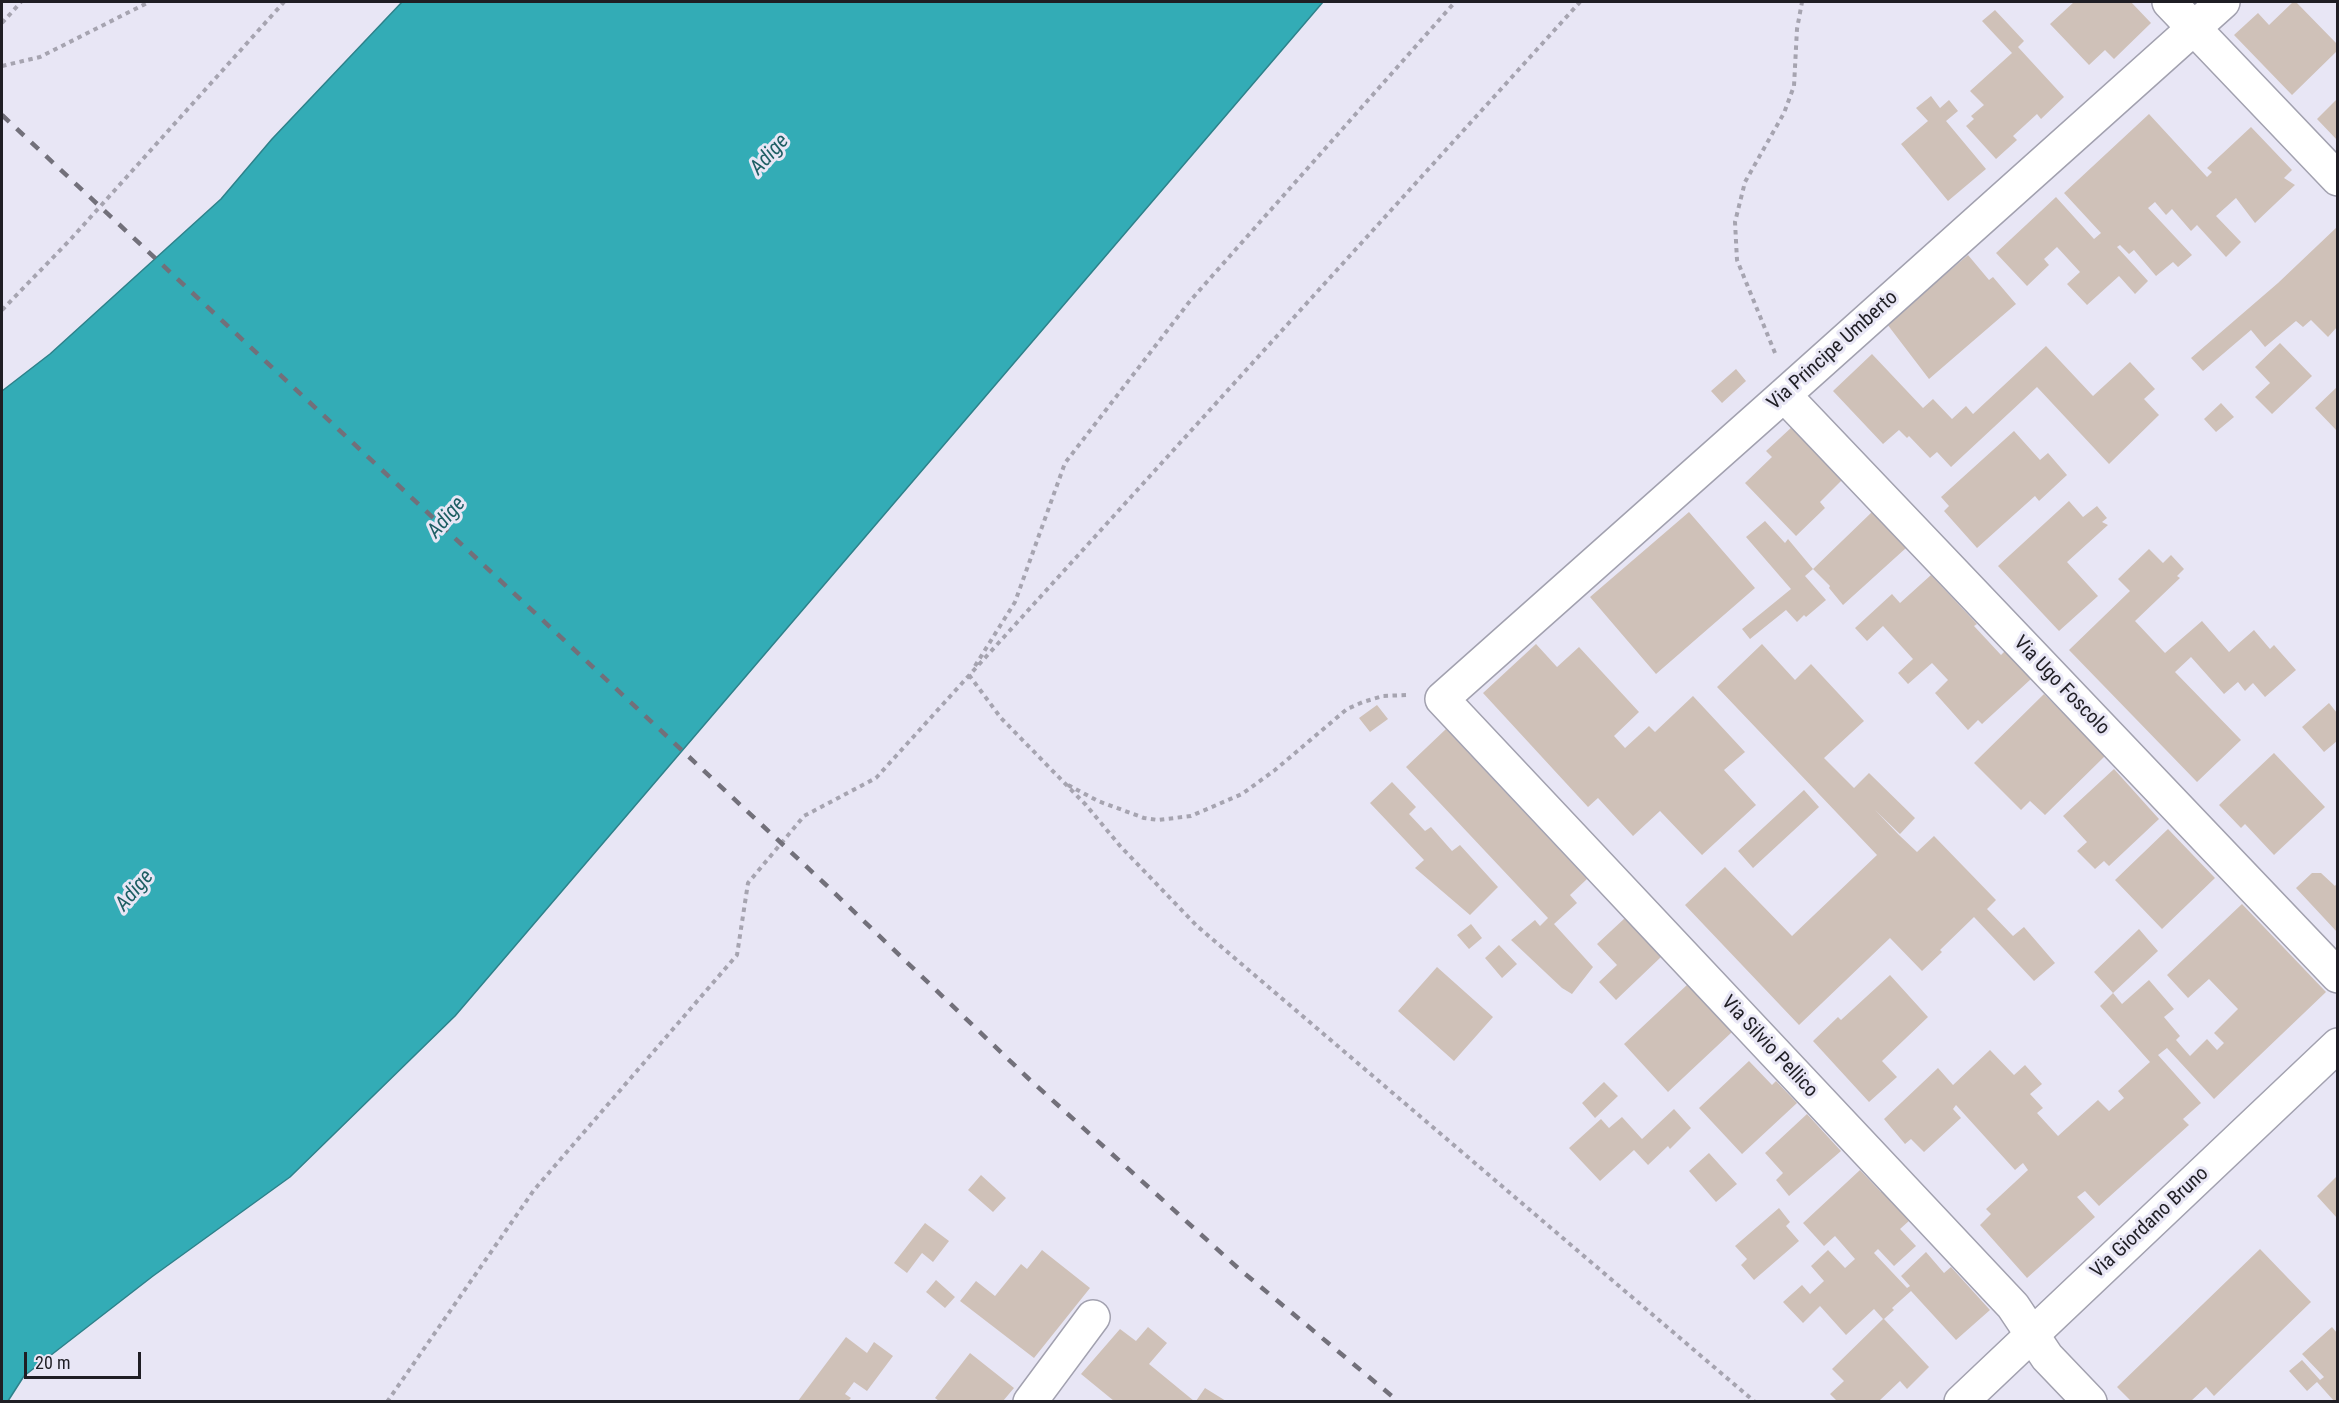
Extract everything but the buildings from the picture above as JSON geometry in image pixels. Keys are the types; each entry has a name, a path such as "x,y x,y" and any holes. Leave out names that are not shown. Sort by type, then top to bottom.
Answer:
{"street":[{"path":"2169,2 2337,179"},
{"name":"Via Principe Umberto","path":"1442,699 2223,2"},
{"name":"Via Ugo Foscolo","path":"1784,395 2337,976"},
{"name":"Via Silvio Pellico","path":"1442,699 2013,1306 2047,1357 2090,1401"},
{"name":"Via Giordano Bruno","path":"1961,1401 2337,1045"},
{"path":"1030,1401 1093,1317"}],"path":[{"path":"2,22 21,2"},
{"path":"2,66 40,57 149,2"},
{"path":"2,310 70,240 284,2"},
{"path":"969,675 1015,602 1065,463 1190,301 1455,2"},
{"path":"387,1401 534,1190 737,955 748,883 804,816 876,778 1580,2"},
{"path":"1784,395 1776,356 1737,260 1735,222 1745,182 1784,113 1794,86 1797,29 1802,2"},
{"path":"969,675 1001,718 1065,783 1121,847 1197,926 1755,1401"},
{"path":"1065,783 1098,801 1144,818 1158,820 1191,816 1242,794 1275,770 1347,709 1383,696 1405,695 1442,699"}],"water":[{"name":"Adige","path":"402,2 1323,2 455,1016 290,1177 153,1276 24,1376 8,1401 2,1401 2,391 50,354 221,199 272,139"}],"railway":[{"path":"2,115 824,883 1029,1079 1238,1268 1399,1402"}]}
